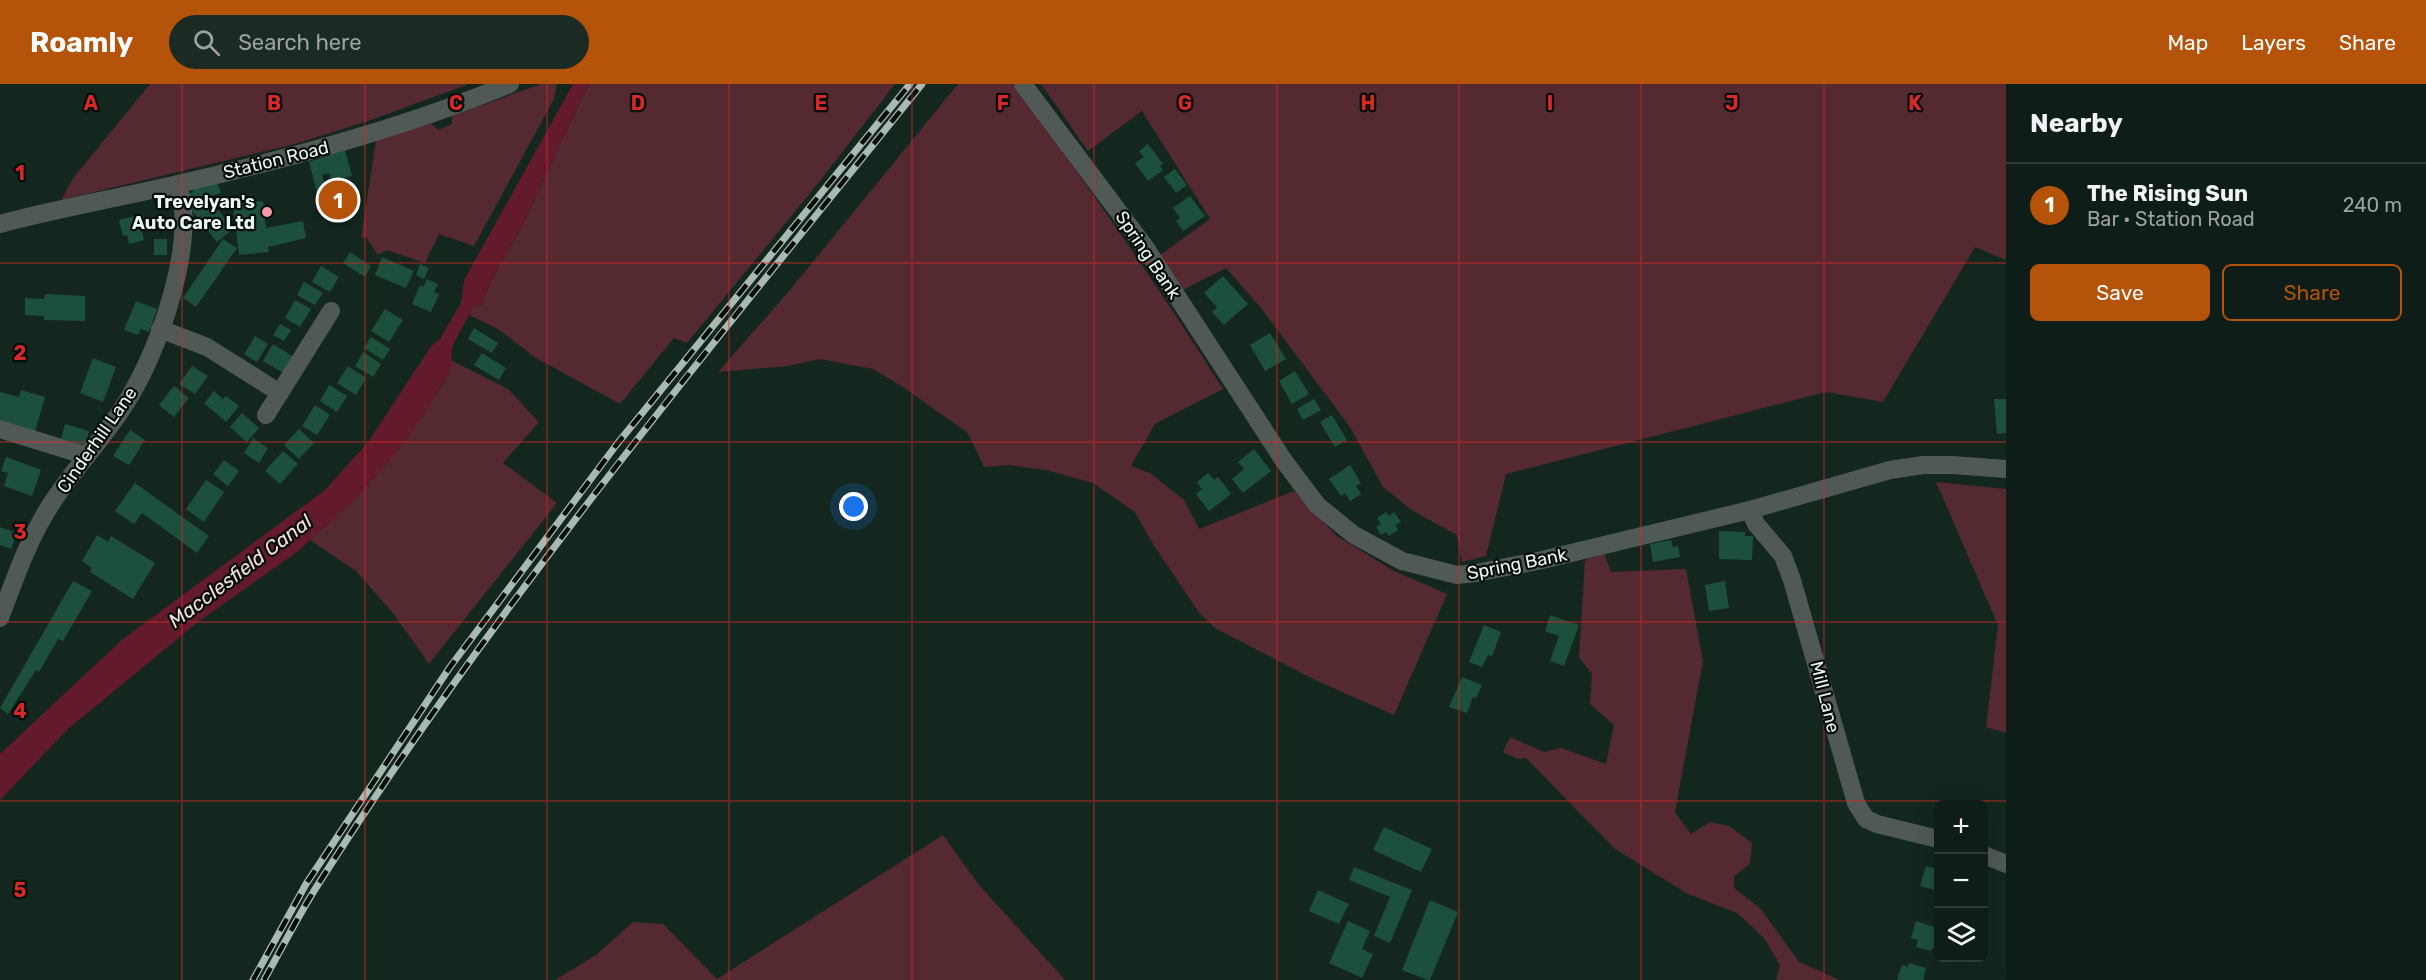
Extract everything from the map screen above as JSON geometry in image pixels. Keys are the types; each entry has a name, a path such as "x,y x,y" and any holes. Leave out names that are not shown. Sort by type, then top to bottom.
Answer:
{"street":[{"name":"Station Road","path":"0,224 177,185 379,132 510,84"},
{"name":"Spring Bank","path":"1023,84 1145,247 1284,461 1317,505 1354,534 1402,561 1457,575 1476,573 1542,560 1750,510 1890,470 1923,465 2006,469"},
{"name":"Cinderhill Lane","path":"0,618 23,558 48,509 124,406 142,374 176,280 183,231 183,205 177,185"},
{"path":"266,415 331,311"},
{"path":"160,329 207,347 280,393"},
{"path":"0,429 87,456"},
{"name":"Mill Lane","path":"1750,510 1756,524 1783,556 1792,580 1810,636 1856,803 1866,819 1877,824 1934,838"},
{"path":"1988,857 2006,864"}],"shaded area":[{"path":"150,84 469,84 368,121 295,144 61,200 74,177"},
{"path":"541,84 557,84 554,99 474,246 439,234 425,263 387,250 378,255 366,237 361,238 376,140 431,123 438,130 452,124 452,116"},
{"path":"589,84 895,84 816,186 687,343 674,338 620,404 536,358 498,329 469,315 473,307 481,305"},
{"path":"958,84 1012,84 1015,86 1122,236 1223,389 1155,424 1131,466 1150,473 1184,500 1199,529 1294,491 1337,536 1394,571 1447,594 1394,715 1313,679 1215,628 1200,614 1153,544 1135,512 1093,483 1046,470 1008,465 984,467 968,433 903,387 873,369 820,359 788,366 718,372 790,290"},
{"path":"1041,84 2006,84 2006,260 1975,247 1883,402 1826,392 1506,474 1486,556 1462,562 1457,535 1413,511 1383,487 1350,427 1261,308 1226,268 1181,291 1159,256 1210,219 1142,111 1088,151"},
{"path":"451,360 508,389 539,422 503,463 557,503 429,664 393,613 356,571 310,540 361,492 406,440 444,382 451,366"},
{"path":"1936,482 2006,489 2006,733 1986,727 1998,625"},
{"path":"1604,553 1611,572 1686,569 1703,661 1675,812 1691,834 1710,822 1729,826 1752,843 1750,864 1734,876 1734,888 1761,909 1799,962 1840,980 1776,980 1780,965 1764,938 1737,913 1688,894 1615,849 1526,758 1518,759 1503,752 1510,737 1544,752 1561,748 1606,764 1614,725 1590,704 1592,674 1579,657 1585,560"},
{"path":"943,835 979,885 1065,980 555,980 596,955 633,922 663,924 717,979"}],"water":[{"name":"Macclesfield Canal","path":"573,84 589,84 481,305 473,307 452,347 451,370 421,419 391,459 354,500 297,552 198,622 68,729 0,800 0,754 123,639 325,490 368,442 432,345 440,339 461,303 464,280"}],"building":[{"path":"1148,144 1163,164 1160,166 1163,170 1148,181 1135,163 1144,157 1139,151"},
{"path":"345,150 352,176 332,185 329,173 322,175 327,194 343,190 346,199 330,203 328,198 319,200 309,162"},
{"path":"1175,169 1187,185 1176,193 1164,177"},
{"path":"217,180 221,193 211,196 214,205 233,229 217,242 193,212 188,194 193,192 192,187"},
{"path":"1190,196 1205,216 1183,231 1176,221 1180,218 1173,208"},
{"path":"263,201 266,228 303,221 306,238 268,247 269,252 239,255 233,204"},
{"path":"143,214 147,229 142,231 144,240 129,244 127,235 123,236 119,220"},
{"path":"154,239 167,239 167,255 154,255"},
{"path":"223,239 237,248 196,307 183,298"},
{"path":"350,252 371,266 365,277 343,263"},
{"path":"382,257 414,271 406,288 375,275"},
{"path":"420,264 429,268 424,279 416,275"},
{"path":"321,266 339,277 330,292 312,282"},
{"path":"1223,276 1248,304 1224,325 1212,312 1217,307 1204,293"},
{"path":"427,279 438,284 434,292 439,294 431,312 412,304 420,285 423,287"},
{"path":"304,282 323,293 315,305 297,295"},
{"path":"45,294 85,296 85,321 44,320 44,316 25,315 25,298 44,299"},
{"path":"295,300 311,309 300,327 285,318"},
{"path":"136,301 157,309 149,332 141,329 138,335 124,330"},
{"path":"385,309 403,320 389,342 371,331"},
{"path":"280,324 291,330 284,341 273,335"},
{"path":"474,328 498,343 492,353 468,339"},
{"path":"1270,333 1286,359 1265,371 1250,345"},
{"path":"255,336 268,344 257,362 244,354"},
{"path":"371,337 390,349 383,360 364,348"},
{"path":"273,344 297,359 287,375 263,361"},
{"path":"363,352 381,364 373,377 355,366"},
{"path":"482,353 506,368 499,380 474,365"},
{"path":"93,358 116,367 103,402 80,393"},
{"path":"192,366 208,376 195,394 179,384"},
{"path":"348,366 366,378 356,395 337,383"},
{"path":"1295,371 1309,394 1292,404 1279,381"},
{"path":"329,385 347,396 337,412 320,401"},
{"path":"174,386 189,398 174,417 159,405"},
{"path":"21,390 45,397 35,432 0,422 0,392 19,397"},
{"path":"214,391 223,399 226,396 239,406 226,422 204,403"},
{"path":"1314,399 1321,410 1303,420 1297,409"},
{"path":"1994,399 2006,399 2006,433 1997,434"},
{"path":"315,405 330,415 317,435 302,426"},
{"path":"242,413 259,428 247,442 230,427"},
{"path":"1332,415 1347,440 1335,447 1320,422"},
{"path":"65,424 89,431 83,453 61,439"},
{"path":"299,429 314,443 299,459 284,445"},
{"path":"130,430 145,440 129,465 113,456"},
{"path":"253,438 268,448 259,463 244,453"},
{"path":"1254,449 1271,471 1243,493 1232,479 1244,469 1238,462"},
{"path":"283,451 298,464 280,484 265,471"},
{"path":"6,457 41,470 32,496 4,486 8,473 1,471"},
{"path":"224,460 239,471 228,486 213,474"},
{"path":"1350,465 1361,483 1356,486 1361,494 1350,501 1345,493 1341,496 1329,479"},
{"path":"1208,473 1214,480 1218,477 1231,494 1209,511 1196,494 1202,489 1197,482"},
{"path":"206,480 224,492 204,522 186,509"},
{"path":"135,483 209,536 197,553 142,513 134,524 115,511"},
{"path":"1386,512 1389,516 1394,512 1401,522 1395,525 1398,530 1389,536 1386,532 1381,535 1376,527 1381,524 1377,518"},
{"path":"0,527 17,533 11,549 0,545"},
{"path":"1719,531 1745,532 1745,536 1753,536 1752,560 1719,559"},
{"path":"97,535 108,542 111,536 155,563 133,599 90,572 92,568 82,561"},
{"path":"1671,540 1673,547 1678,546 1680,557 1653,562 1650,544"},
{"path":"73,581 92,591 63,641 58,639 39,672 36,670 8,714 0,708"},
{"path":"1725,581 1729,608 1709,611 1705,585"},
{"path":"1550,615 1579,625 1564,666 1550,661 1559,636 1545,631"},
{"path":"1484,625 1501,632 1492,656 1488,655 1482,667 1469,662"},
{"path":"1462,677 1482,685 1476,698 1473,697 1467,713 1449,707"},
{"path":"1384,827 1432,849 1421,872 1373,850"},
{"path":"1926,866 1934,868 1934,890 1920,886"},
{"path":"1354,867 1412,890 1390,943 1374,936 1390,897 1349,880"},
{"path":"1318,890 1349,904 1339,924 1309,911"},
{"path":"1430,900 1458,912 1430,980 1428,980 1402,970"},
{"path":"1348,921 1370,931 1362,949 1373,954 1362,978 1329,963"},
{"path":"1916,921 1934,927 1934,949 1931,951 1916,947 1918,940 1911,938"},
{"path":"1909,963 1926,968 1923,980 1897,980 1902,965 1908,967"}],"railway":[{"path":"253,980 306,884 450,667 617,444 910,84"},
{"path":"264,980 312,895 388,778 533,575 609,475 922,84"}],"place":[{"name":"The Rising Sun","path":"338,200"},
{"name":"Trevelyan's Auto Care Ltd","path":"267,212"}]}
